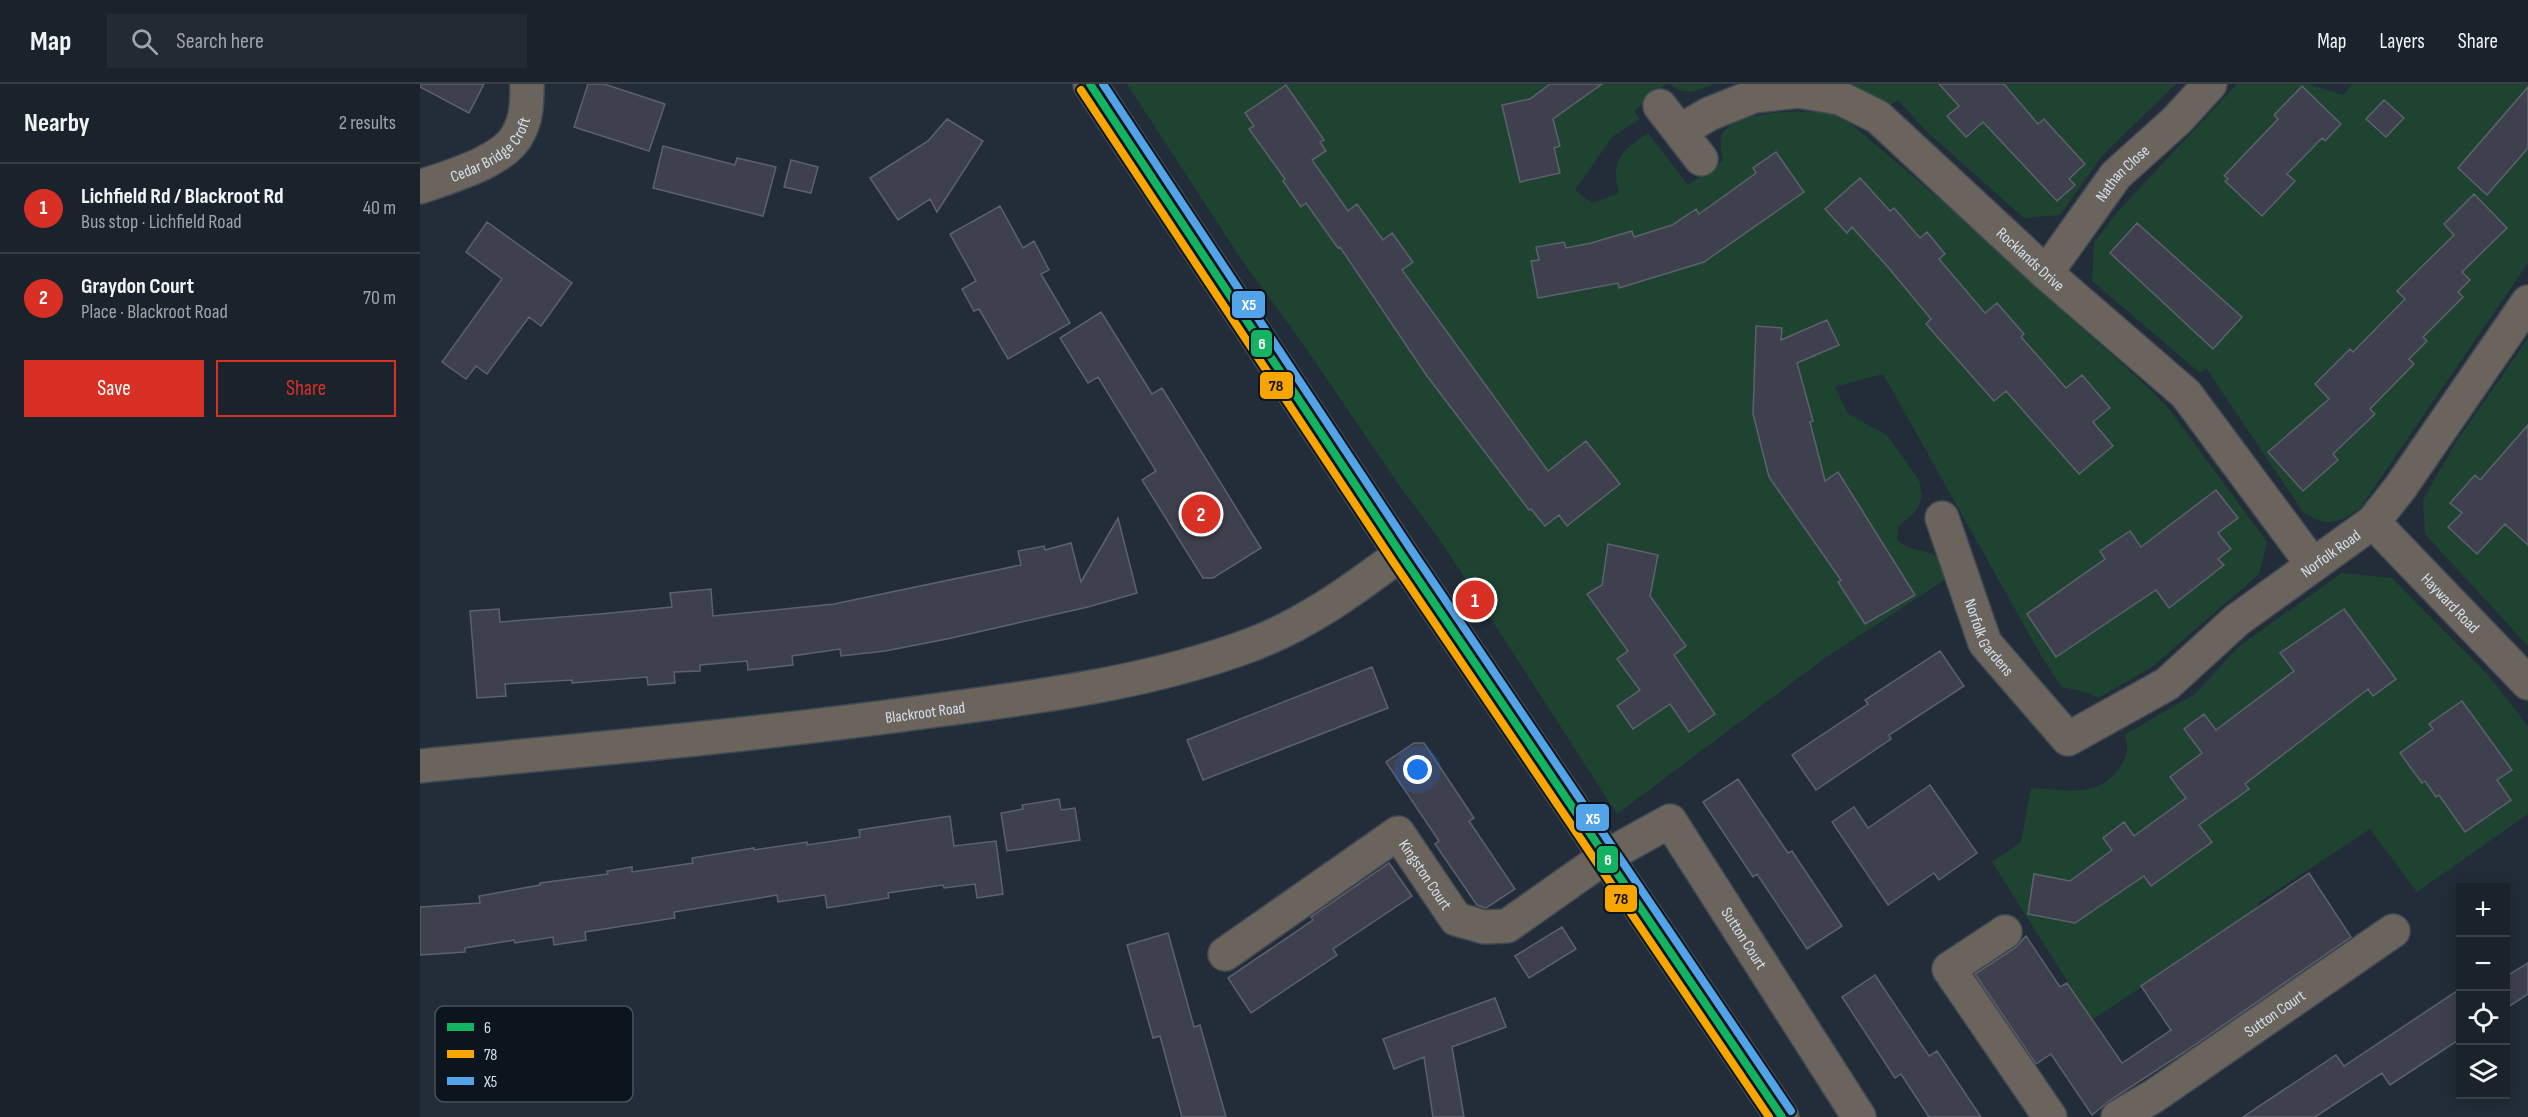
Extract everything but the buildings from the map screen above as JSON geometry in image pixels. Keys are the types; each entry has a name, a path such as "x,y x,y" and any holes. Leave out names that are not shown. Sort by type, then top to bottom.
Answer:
{"main road":[{"path":"1090,84 1401,554 1782,1117"}],"street":[{"name":"Cedar Bridge Croft","path":"420,187 494,158 518,136 527,109 527,84"},
{"name":"Nathan Close","path":"2046,273 2116,175 2177,120 2210,84"},
{"name":"Rocklands Drive","path":"1680,131 1709,114 1754,96 1798,91 1840,98 1878,117 2046,273 2186,394 2313,565"},
{"path":"1660,106 1701,159"},
{"name":"Norfolk Road","path":"2068,739 2168,684 2237,620 2373,522 2400,488 2528,302"},
{"name":"Norfolk Gardens","path":"1942,518 1985,643 2068,739"},
{"name":"Hayward Road","path":"2373,522 2528,683"},
{"name":"Blackroot Road","path":"420,766 768,732 1032,697 1149,674 1255,643 1332,604 1401,554"},
{"name":"Sutton Court","path":"1605,857 1670,821 1859,1117"},
{"name":"Kingston Court","path":"1225,954 1398,832 1456,919 1484,927 1507,926 1605,857"},
{"name":"Sutton Court","path":"2118,1117 2162,1106 2393,931"},
{"path":"2005,932 1950,969 2050,1117"}],"green space":[{"path":"1127,84 1666,84 1634,111 1640,119 1613,136 1575,190 1592,203 1619,193 1616,172 1620,157 1631,145 1648,133 1688,185 1723,160 1721,139 1723,133 1731,125 1758,115 1775,113 1809,112 1836,116 1850,123 1949,207 2169,409 2267,542 2259,574 2152,667 2098,698 2089,693 2062,687 2043,659 1883,374 1835,387 1848,414 1887,435 1919,480 1922,496 1919,505 1914,513 1898,527 1897,540 1912,549 1933,554 1939,558 1951,576 1825,658 1617,814 1442,543 1241,259"},
{"path":"1670,84 1714,84 1697,91 1686,92"},
{"path":"1851,84 2176,84 2101,157 2060,215 2024,218 1927,132 1898,100 1890,105 1882,105"},
{"path":"2237,84 2309,84 2343,95 2352,84 2528,84 2528,263 2360,508 2333,522 2319,520 2303,512 2206,368 2200,373 2092,281 2094,242 2120,209"},
{"path":"2528,338 2528,646 2425,534 2423,500 2456,442"},
{"path":"2342,573 2392,578 2488,675 2528,726 2528,814 2417,892 2370,829 2259,902 2256,910 2092,1020 1992,862 2021,842 2031,788 2071,791 2095,787 2105,782 2115,774 2125,759 2127,745 2124,735 2195,694 2239,646"}],"transit line":[{"name":"6","path":"1090,84 1401,554 1782,1117"},
{"name":"X5","path":"1103,84 1410,548 1791,1111"},
{"name":"78","path":"1081,90 1392,560 1769,1117"}],"place":[{"name":"Graydon Court","path":"1201,514"},
{"name":"Lichfield Rd / Blackroot Rd","path":"1475,600"}]}
